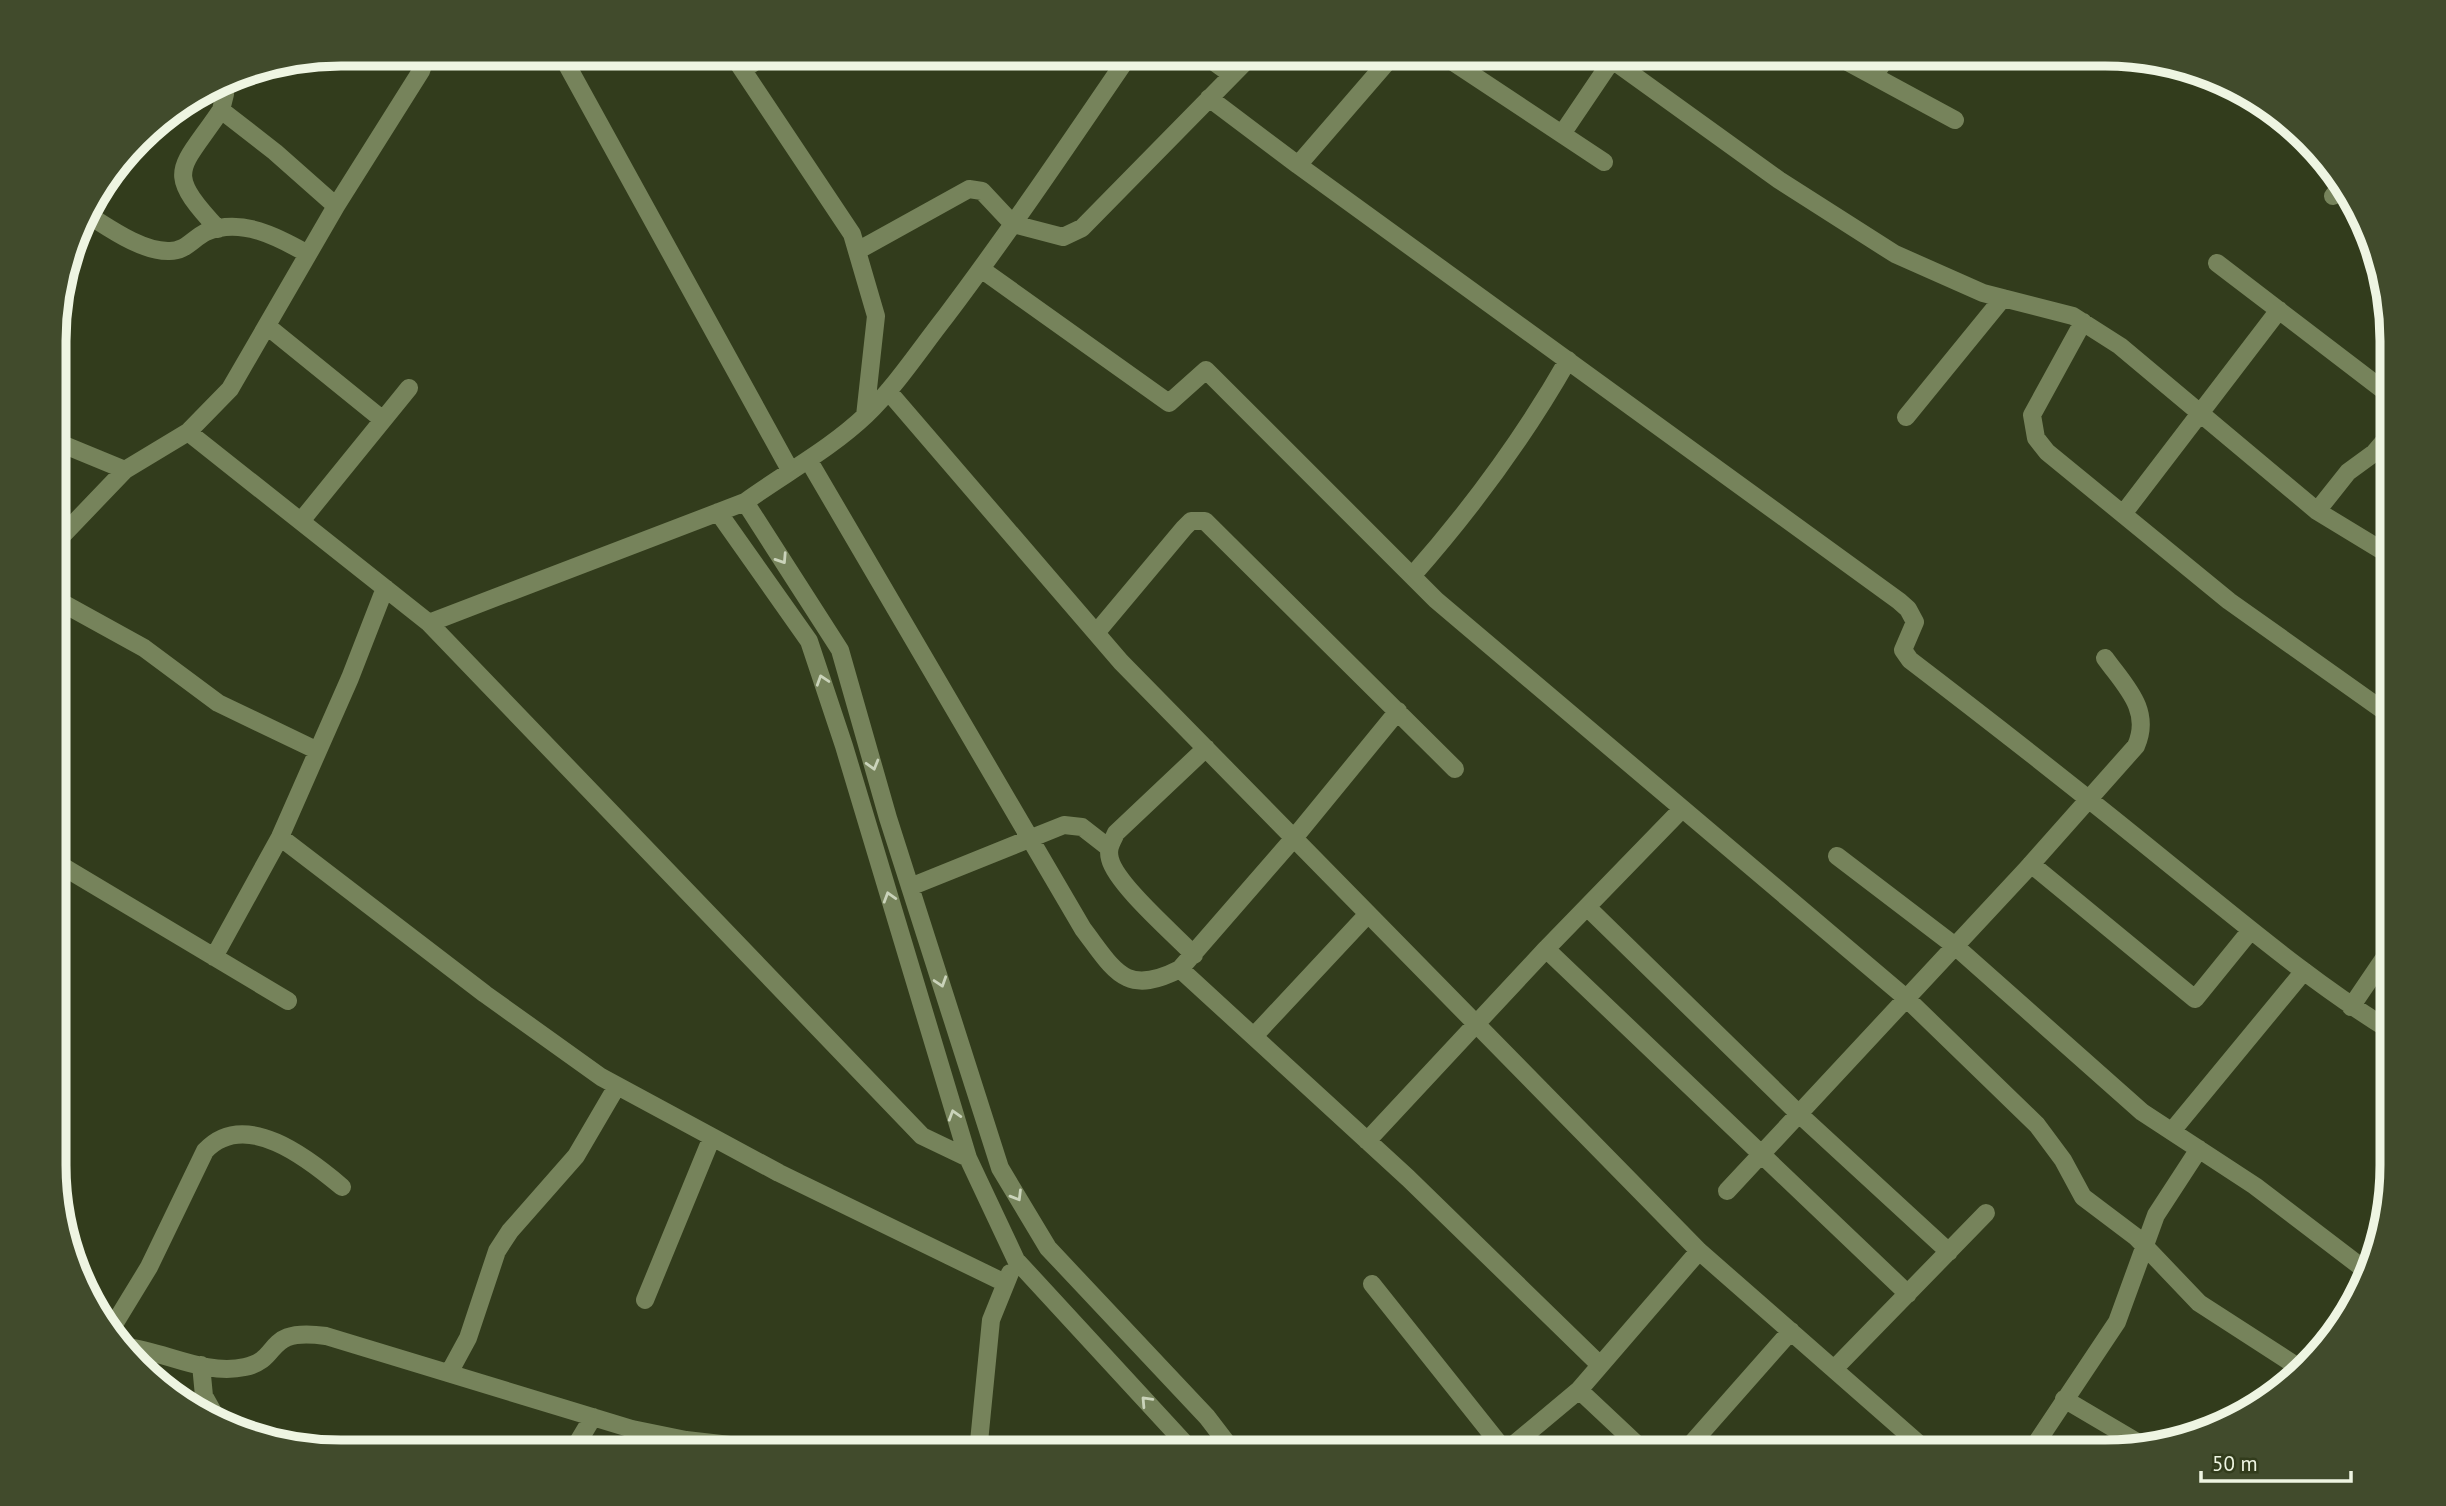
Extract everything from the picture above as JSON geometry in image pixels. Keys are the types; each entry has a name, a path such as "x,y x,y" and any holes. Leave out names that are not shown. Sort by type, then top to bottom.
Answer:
{"street":[{"path":"66,532 125,470 188,432 230,389 336,206 423,66"},
{"path":"568,66 790,470"},
{"path":"740,66 852,234 876,316 865,416"},
{"path":"743,70 748,66"},
{"path":"429,623 745,502 790,470 809,461 865,416 888,391 981,269 1122,66"},
{"path":"1220,66 1232,75"},
{"path":"857,251 969,188 982,191 1013,224 1052,236 1071,235 1082,228 1241,66"},
{"path":"1298,165 1384,66"},
{"path":"1459,66 1604,162"},
{"path":"1562,134 1603,66"},
{"path":"1621,66 1779,180 1895,254 1983,293 2073,316 2120,345 2317,511 2380,549"},
{"path":"1855,66 1955,120"},
{"path":"1874,76 1881,66"},
{"path":"218,229 187,194 182,175 221,110 224,93"},
{"path":"1209,98 1908,608 1915,622 1903,650 1904,655 2251,930 2351,1007 2380,1024"},
{"path":"221,110 275,152 336,206"},
{"path":"96,219 134,241 165,251 177,251 205,233 218,229 261,231 308,254"},
{"path":"2217,263 2380,388"},
{"path":"981,269 1169,403 1206,370 1436,600 1906,998 2037,1125 2063,1160 2083,1198 2145,1246 2199,1304 2293,1364"},
{"path":"1906,417 2003,298"},
{"path":"2123,514 2279,310"},
{"path":"2083,322 2032,415 2036,439 2047,452 2229,601 2380,708"},
{"path":"267,326 383,421"},
{"path":"1412,576 1496,476 1531,425 1568,360"},
{"path":"301,521 409,388"},
{"path":"888,391 1096,633 1368,914 1699,1251 1915,1440"},
{"path":"188,432 429,623 922,1136 968,1158"},
{"path":"66,446 125,470"},
{"path":"2317,511 2348,472 2380,446"},
{"path":"809,461 1083,929 1110,965 1138,982 1160,979 1180,969 1194,955 1398,711"},
{"path":"745,502 840,650 910,887 1000,1168 1048,1248 1207,1417 1225,1440"},
{"path":"718,512 809,641 968,1158 1016,1260 1182,1440"},
{"path":"1096,633 1184,528 1191,521 1205,521 1455,769"},
{"path":"214,957 280,837 316,750 350,678 385,588"},
{"path":"66,605 144,648 218,703 316,750"},
{"path":"1727,1191 2123,763 2141,733 2138,703 2105,658"},
{"path":"1194,955 1120,878 1110,861 1109,848 1116,833 1206,748"},
{"path":"1367,1141 1546,949 1682,809"},
{"path":"910,887 1029,838 1074,824 1109,848"},
{"path":"280,837 485,994 617,1086 712,1137 1005,1283"},
{"path":"1837,856 1955,946 2142,1112 2255,1186 2360,1266"},
{"path":"2031,864 2195,999 2251,930"},
{"path":"66,868 288,1001"},
{"path":"1587,907 1799,1114 1949,1252"},
{"path":"1254,1036 1368,914"},
{"path":"1546,949 1908,1294"},
{"path":"2351,1007 2380,964"},
{"path":"1180,969 1367,1141 1601,1365"},
{"path":"2172,1131 2304,971"},
{"path":"449,1373 468,1338 497,1251 510,1231 576,1156 617,1086"},
{"path":"116,1321 149,1267 205,1151 215,1140 241,1134 272,1142 297,1154 342,1187"},
{"path":"645,1300 712,1137"},
{"path":"2038,1440 2117,1322 2156,1215 2199,1149"},
{"path":"1834,1369 1986,1213"},
{"path":"1518,1440 1579,1390 1699,1251"},
{"path":"979,1440 991,1320 1016,1260"},
{"path":"1372,1284 1496,1440"},
{"path":"1695,1440 1791,1331"},
{"path":"139,1350 201,1365 244,1368 256,1363 279,1339 304,1333 326,1336 672,1440"},
{"path":"201,1365 204,1396 209,1406"},
{"path":"1579,1390 1632,1440"},
{"path":"2064,1399 2130,1438"},
{"path":"579,1440 593,1417"}]}
